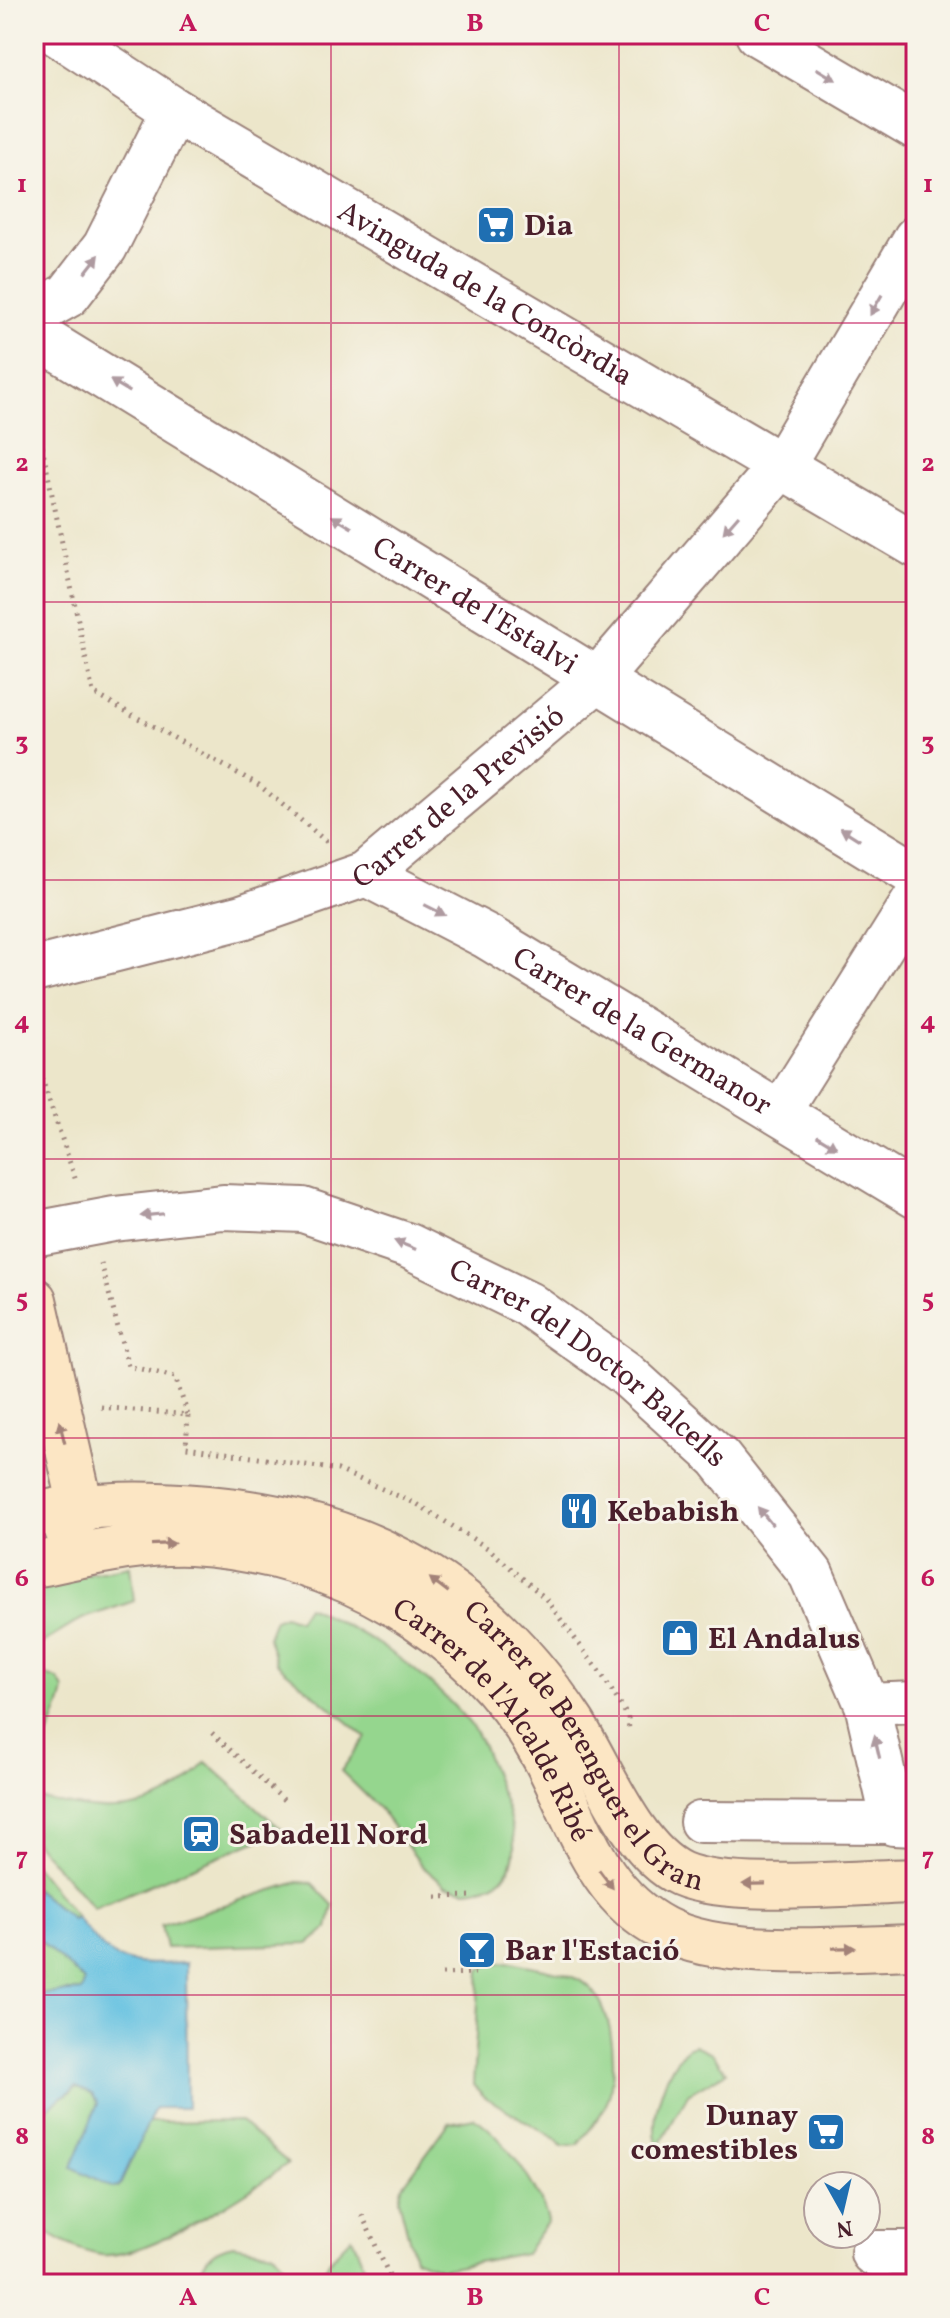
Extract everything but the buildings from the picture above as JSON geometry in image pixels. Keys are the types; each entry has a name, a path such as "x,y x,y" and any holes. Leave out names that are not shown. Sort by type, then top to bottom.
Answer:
{"main road":[{"path":"34,1300 81,1507 55,1546 34,1564"},
{"name":"Carrer de Berenguer el Gran","path":"34,1515 129,1503 278,1516 378,1547 430,1577 512,1646 545,1685 591,1752 634,1828 654,1854 681,1874 713,1883 743,1885 916,1881"},
{"name":"Carrer de l'Alcalde Ribé","path":"34,1564 137,1546 188,1543 267,1552 316,1566 366,1587 410,1613 460,1652 504,1697 546,1760 589,1855 628,1904 665,1930 707,1943 750,1948 916,1947"}],"street":[{"name":"Avinguda de la Concòrdia","path":"58,34 174,110 916,545"},
{"path":"758,34 916,127"},
{"path":"34,314 68,295 105,247 174,110"},
{"name":"Carrer de la Previsió","path":"34,970 242,917 366,874 599,678 782,465 916,238"},
{"name":"Carrer de l'Estalvi","path":"34,334 916,875"},
{"name":"Carrer de la Germanor","path":"366,874 486,936 916,1196"},
{"path":"779,1113 916,895"},
{"name":"Carrer del Doctor Balcells","path":"34,1234 114,1219 223,1207 303,1210 409,1246 528,1304 625,1373 719,1458 811,1574 867,1704 905,1824"},
{"path":"867,1704 916,1702"},
{"path":"700,1822 905,1824"},
{"path":"873,2253 916,2253"}],"path":[{"path":"34,407 93,693 259,785 366,874"},
{"path":"59,1417 100,1407 188,1415 186,1447 283,1464 304,1462"},
{"path":"212,1733 288,1804"},
{"path":"436,1897 474,1896"},
{"path":"442,1974 475,1973"},
{"path":"362,2215 393,2284"}],"green space":[{"path":"130,1566 134,1601 82,1619 34,1648 34,1593 74,1576"},
{"path":"307,1606 397,1656 429,1682 473,1728 488,1759 513,1831 511,1864 503,1877 488,1886 465,1890 446,1886 422,1866 380,1809 341,1771 366,1737 276,1663 268,1637 275,1619 284,1615 298,1620"},
{"path":"34,1671 58,1679 64,1689 39,1761 36,1788 40,1798 90,1808 127,1808 162,1798 178,1789 206,1762 282,1830 94,1908 34,1841"},
{"path":"34,1864 76,1917 72,1919 34,1888"},
{"path":"298,1882 312,1883 333,1905 328,1928 308,1944 166,1948 161,1925"},
{"path":"34,1935 84,1981 82,1991 34,1995"},
{"path":"511,1962 578,1979 590,1987 605,2013 612,2046 610,2092 601,2113 578,2145 562,2146 556,2139 485,2097 473,2085 480,1970 492,1963"},
{"path":"694,2045 712,2053 726,2072 688,2094 659,2146 655,2122 662,2090 676,2061"},
{"path":"77,2087 92,2094 98,2103 96,2111 119,2187 148,2122 240,2121 288,2163 198,2221 144,2247 120,2254 101,2255 84,2251 34,2225 34,2118"},
{"path":"474,2118 508,2149 537,2194 548,2221 525,2253 440,2269 414,2258 399,2199 402,2187 449,2123"},
{"path":"352,2237 367,2273 376,2274 380,2284 318,2284 329,2261"},
{"path":"233,2245 274,2252 283,2264 275,2273 255,2283 196,2284 208,2258 218,2250"}],"water":[{"path":"34,1888 72,1919 76,1917 101,1946 122,1960 148,1964 186,1963 187,2108 155,2108 119,2187 113,2188 72,2167 98,2103 92,2094 76,2087 34,2118 34,1995 82,1991 84,1981 34,1935"}],"place":[{"name":"Dia","path":"496,225"},
{"name":"Kebabish","path":"579,1511"},
{"name":"El Andalus","path":"680,1638"},
{"name":"Sabadell Nord","path":"201,1834"},
{"name":"Bar l'Estació","path":"477,1950"},
{"name":"Dunay comestibles","path":"826,2132"}]}
